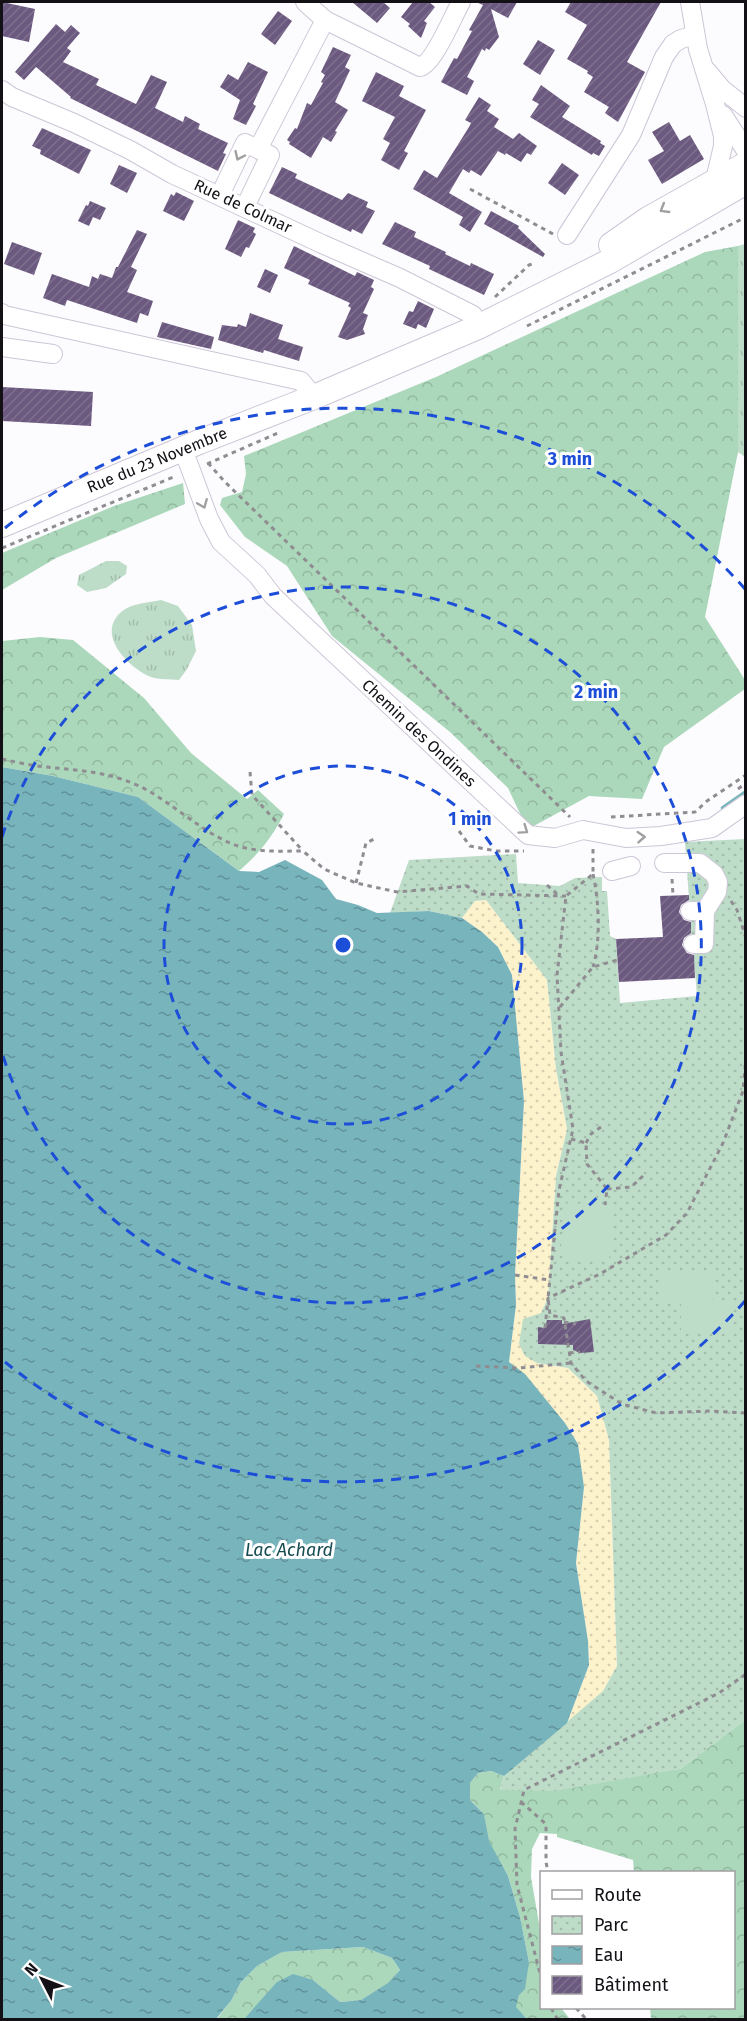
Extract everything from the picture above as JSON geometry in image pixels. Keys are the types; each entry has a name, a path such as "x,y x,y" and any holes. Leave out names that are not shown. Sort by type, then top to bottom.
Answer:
{"main road":[{"name":"Rue du 23 Novembre","path":"552,289 648,219 746,164"},
{"name":"Rue du 23 Novembre","path":"2,525 187,460 314,397 478,327 610,261 746,182"},
{"name":"Rue du 23 Novembre","path":"610,261 621,263 730,203 746,202"}],"street":[{"path":"305,2 325,20 420,67 432,58 461,2"},
{"path":"690,2 695,35 715,104 723,146 715,180"},
{"path":"258,149 325,20"},
{"path":"567,235 632,135 664,57 673,44 695,35"},
{"path":"704,68 722,89 746,108"},
{"name":"Rue de Colmar","path":"2,90 12,97 74,123 172,174 427,291 473,315 478,327"},
{"path":"715,104 746,151"},
{"path":"220,195 245,143 258,149 270,155 245,207"},
{"path":"2,313 301,381 314,397"},
{"path":"2,347 53,354"},
{"name":"Chemin des Ondines","path":"187,460 209,519 221,542 257,575 273,596 528,835 555,838 584,830 626,838 661,836 712,828 746,804"},
{"path":"664,863 700,862 714,874 718,882 717,892 698,911 704,944 693,944"},
{"path":"612,871 631,866"}],"path":[{"path":"470,189 551,234 567,235"},
{"path":"490,301 529,265 536,262"},
{"path":"2,548 187,460 208,464 584,830"},
{"path":"2,759 44,767 86,771 125,780 152,794 198,826 232,844 263,851 303,851"},
{"path":"250,772 252,795 303,851 324,869 356,883 397,892 467,886 479,894 566,896 593,874"},
{"path":"606,818 695,812 707,801 746,775"},
{"path":"356,883 366,843 376,837"},
{"path":"559,1008 593,967 597,952 594,851"},
{"path":"718,882 737,910 746,938"},
{"path":"547,885 559,896"},
{"path":"673,885 673,895"},
{"path":"545,1328 559,1190 573,1130 561,1052 557,975 566,896"},
{"path":"593,967 617,960"},
{"path":"548,1298 600,1274 666,1234 687,1213 723,1143 743,1091 746,1057"},
{"path":"601,1127 591,1134 586,1143 587,1164 607,1189 605,1205"},
{"path":"571,1139 586,1143"},
{"path":"607,1189 631,1187 643,1176"},
{"path":"515,1275 549,1280"},
{"path":"548,1298 550,1315 564,1318 571,1363 586,1382 622,1404 656,1413 711,1411 746,1413"},
{"path":"564,1322 576,1324"},
{"path":"569,1353 580,1352"},
{"path":"476,1366 519,1368 571,1363"},
{"path":"540,1973 517,1886 515,1829 524,1790 719,1692 746,1674"},
{"path":"521,1802 546,1824 548,1871"}],"green space":[{"path":"745,244 745,457 738,452 738,246"},
{"path":"738,246 738,452 705,617 745,680 745,689 664,747 642,799 589,796 530,828 523,820 508,788 450,732 332,636 287,566 245,537 220,505 222,498 242,492 246,474 244,456 436,377 705,252"},
{"path":"183,483 185,504 56,558 2,590 2,553 114,506"},
{"path":"106,561 119,561 127,566 126,574 106,588 87,592 77,585 79,575"},
{"path":"161,600 178,606 192,625 196,651 179,680 154,678 143,673 126,660 114,643 113,624 122,611 138,604"},
{"path":"40,637 73,640 144,698 191,753 247,799 258,790 284,814 264,845 239,871 138,797 53,776 2,767 2,641"},
{"path":"745,839 745,1720 680,1769 555,1791 500,1790 504,1776 603,1691 617,1666 609,1440 597,1396 568,1368 537,1363 525,1356 519,1344 523,1319 541,1313 548,1298 556,1176 567,1129 556,1069 547,980 486,900 475,901 462,918 429,911 390,913 409,860 516,854 518,883 560,886 575,878 602,877 602,891 607,891 610,936 616,939 620,1003 697,996 692,935 680,935 691,927 685,842"},
{"path":"567,1203 614,1205 609,1259 563,1262 560,1235 563,1235"},
{"path":"660,1271 713,1271 712,1301 708,1302 731,1302 731,1332 681,1331 681,1302 660,1301"},
{"path":"745,1720 745,2019 651,2019 650,2009 735,2009 735,1871 634,1871 633,1860 557,1837 557,1834 540,1833 532,1849 531,1877 540,1929 540,2009 562,2009 570,2019 526,2018 515,2007 529,1962 520,1917 508,1876 488,1841 484,1814 470,1800 470,1783 478,1773 491,1771 504,1776 500,1789 680,1769"},
{"path":"363,1947 392,1958 400,1970 389,1983 361,2000 340,2002 313,1980 252,2010 244,2019 216,2020 231,2001 241,1982 257,1966 282,1952"}],"sand":[{"path":"486,900 547,980 556,1069 567,1129 556,1176 548,1298 541,1313 537,1363 568,1368 597,1396 609,1440 617,1666 603,1691 567,1723 589,1665 588,1641 576,1563 584,1487 578,1444 565,1423 525,1375 509,1362 516,1305 515,1275 524,1101 512,975 498,947 462,918 475,901"}],"water":[{"name":"Lac Achard","path":"2,767 53,776 138,797 239,871 259,872 285,860 322,880 336,899 377,913 429,911 462,918 498,947 512,975 524,1101 515,1275 516,1305 509,1362 525,1374 565,1423 578,1444 584,1487 576,1563 588,1641 589,1665 567,1723 504,1776 491,1771 478,1773 470,1783 470,1800 484,1814 489,1841 508,1876 520,1917 529,1962 525,1989 519,1995 516,2007 526,2018 539,2019 244,2019 277,1982 293,1974 313,1980 340,2002 361,2000 388,1983 400,1970 392,1958 363,1947 282,1952 257,1966 241,1982 231,2001 216,2019 4,2020 2,2014"}],"building":[{"path":"2,2 35,9 29,42 2,36"},
{"path":"352,2 383,2 390,8 377,23"},
{"path":"413,2 429,2 435,7 424,21 427,23 421,38 401,17"},
{"path":"476,2 517,2 508,18 491,9 499,37 489,50 482,49 467,77 474,81 467,95 441,82 472,31 469,30 483,5"},
{"path":"571,2 661,2 627,62 645,72 618,122 605,113 609,107 584,92 593,77 587,73 588,71 567,59 587,25 565,12"},
{"path":"278,11 292,21 275,45 261,34"},
{"path":"56,24 65,32 71,25 80,33 67,48 71,51 63,62 99,79 96,85 136,104 151,75 167,82 155,108 183,122 185,116 200,124 198,129 228,143 223,153 226,154 218,171 70,98 36,67 24,80 15,72"},
{"path":"538,40 555,50 540,75 523,64"},
{"path":"333,47 351,55 345,67 350,70 335,102 348,110 331,142 323,137 311,158 289,144 287,140 295,128 297,129 307,103 311,105 323,83 321,82 325,75 321,72"},
{"path":"248,62 268,72 253,104 256,106 246,125 233,119 240,100 220,87 228,74 238,80"},
{"path":"376,72 404,86 399,96 426,110 404,151 408,153 399,170 381,160 390,143 383,139 395,117 362,101"},
{"path":"541,85 570,106 562,117 601,141 600,143 605,146 599,156 593,153 592,155 530,117 539,104 532,100"},
{"path":"479,97 491,105 487,111 499,119 494,127 513,139 519,133 537,146 531,155 527,153 521,162 498,151 481,176 471,170 469,173 463,169 449,193 482,212 470,232 459,225 463,217 413,189 424,170 437,178 469,127 471,123 465,120"},
{"path":"669,122 680,141 690,135 704,159 662,184 648,160 664,151 652,132"},
{"path":"42,128 91,150 79,174 40,154 41,150 32,146"},
{"path":"562,163 579,175 565,195 548,183"},
{"path":"119,165 137,173 127,193 110,184"},
{"path":"282,167 297,174 295,178 342,200 348,193 368,202 366,207 375,211 362,234 352,229 351,232 269,193"},
{"path":"176,192 194,201 184,221 163,211 171,194 174,196"},
{"path":"90,201 106,208 100,220 93,217 89,226 78,221"},
{"path":"491,211 519,226 518,228 545,254 543,257 484,224"},
{"path":"238,220 255,228 253,232 256,234 241,257 225,249"},
{"path":"395,222 416,232 414,237 446,252 445,254 494,274 484,295 382,244"},
{"path":"137,230 147,234 131,267 137,270 127,292 153,301 148,316 140,313 137,323 67,300 65,306 43,298 52,274 89,287 92,276 98,279 100,274 112,278"},
{"path":"12,242 42,253 34,275 4,264"},
{"path":"294,246 355,276 357,272 374,280 371,287 374,289 363,313 368,315 363,329 365,334 347,340 338,337 351,308 348,306 350,303 308,284 310,280 284,268"},
{"path":"265,269 278,275 270,293 257,287"},
{"path":"418,301 434,309 426,328 418,324 416,329 403,324 409,311 413,312"},
{"path":"250,313 283,325 278,339 303,347 299,361 264,350 263,353 218,340 222,325 237,327 238,324 246,327"},
{"path":"162,322 214,337 211,349 157,337"},
{"path":"2,387 93,392 91,426 2,421"},
{"path":"689,895 689,900 681,905 679,912 684,920 691,922 691,933 684,938 682,945 687,953 694,955 695,978 619,982 616,939 663,937 660,896"},
{"path":"590,1319 594,1352 580,1353 573,1350 573,1345 538,1344 538,1327 545,1328 547,1320 562,1320 562,1324"}],"waterway":[{"path":"723,808 746,792"}]}
